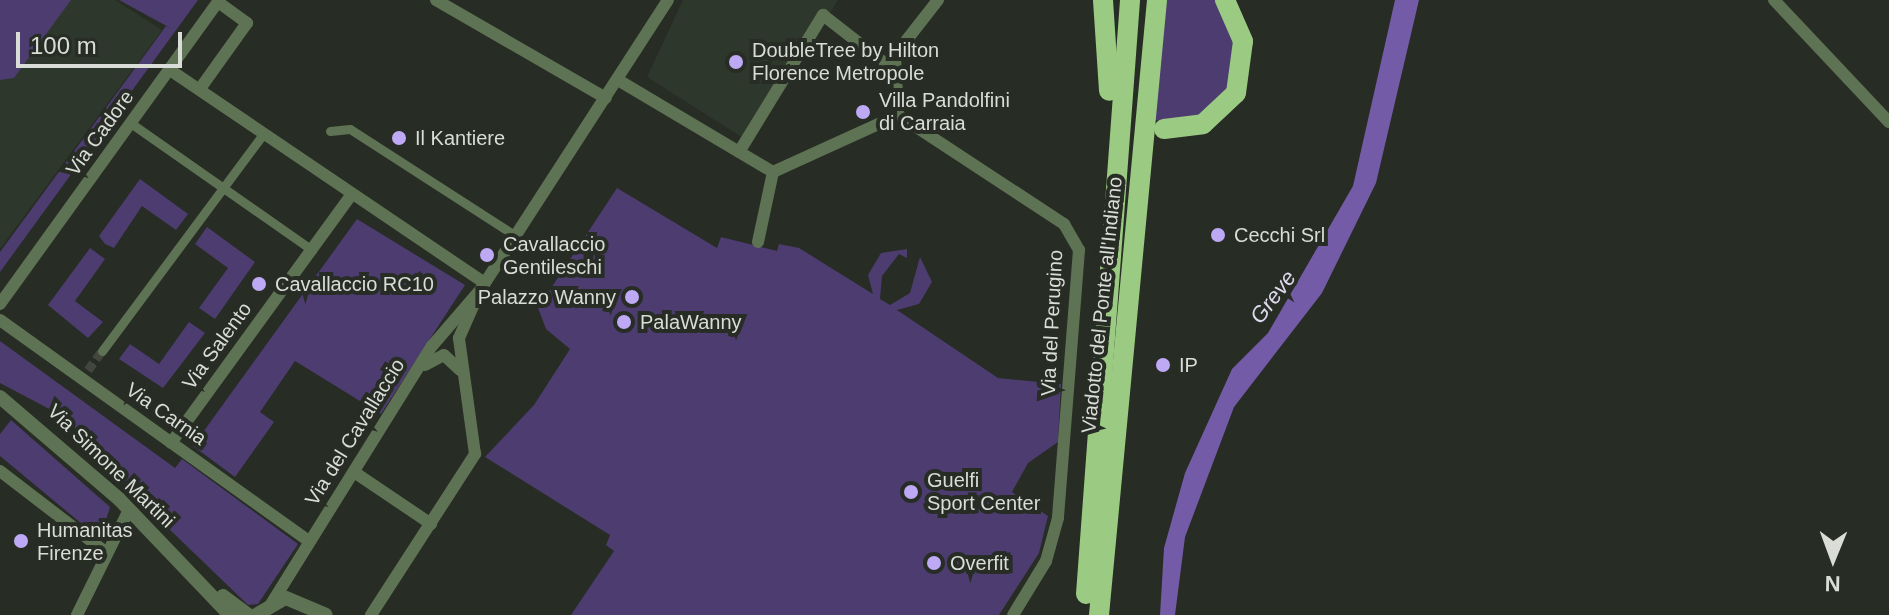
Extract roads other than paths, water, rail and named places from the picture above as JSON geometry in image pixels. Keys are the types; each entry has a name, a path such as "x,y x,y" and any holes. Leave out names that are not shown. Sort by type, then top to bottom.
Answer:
{"highway":[{"path":"1103,0 1109,91"},
{"name":"Viadotto del Ponte all'Indiano","path":"1085,615 1130,0"},
{"name":"Viadotto del Ponte all'Indiano","path":"1099,615 1157,0"},
{"path":"1164,129 1203,124 1236,93 1243,41 1225,0"}],"street":[{"path":"436,0 606,98"},
{"name":"Via del Cavallaccio","path":"263,613 449,323 483,286 668,0"},
{"path":"773,172 898,115 895,55 938,0"},
{"path":"1774,0 1889,122"},
{"name":"Via Cadore","path":"0,304 219,1 247,23 199,90"},
{"path":"739,152 823,15 896,72"},
{"path":"170,70 483,286 459,338 461,373 476,451 371,615"},
{"path":"618,80 773,172"},
{"name":"Via del Perugino","path":"898,115 1064,224 1079,250 1058,518 1046,561 1013,615"},
{"path":"132,124 312,250"},
{"path":"330,131 350,129 516,236"},
{"path":"102,351 263,134"},
{"path":"758,242 773,172"},
{"name":"Via Salento","path":"171,443 351,195"},
{"name":"Via Carnia","path":"0,320 85,374 171,443 309,541"},
{"path":"414,380 438,355 451,357 461,373"},
{"name":"Via Simone Martini","path":"0,397 129,510 191,570 230,615"},
{"path":"0,471 107,553"},
{"path":"354,472 431,524"},
{"path":"77,615 129,510"},
{"name":"Via Simone Martini","path":"191,570 248,615"},
{"path":"263,613 294,599 326,615"}],"tunnel":[{"path":"88,370 102,351"}],"place":[{"name":"DoubleTree by Hilton Florence Metropole","path":"736,62"},
{"name":"Villa Pandolfini di Carraia","path":"863,112"},
{"name":"Il Kantiere","path":"399,138"},
{"name":"Cecchi Srl","path":"1218,235"},
{"name":"Cavallaccio Gentileschi","path":"487,255"},
{"name":"Cavallaccio RC10","path":"259,284"},
{"name":"Palazzo Wanny","path":"632,297"},
{"name":"PalaWanny","path":"624,322"},
{"name":"IP","path":"1163,365"},
{"name":"Guelfi Sport Center","path":"911,492"},
{"name":"Humanitas Firenze","path":"21,541"},
{"name":"Overfit","path":"934,563"}],"water label":[{"name":"Greve","path":"1273,297"}]}
